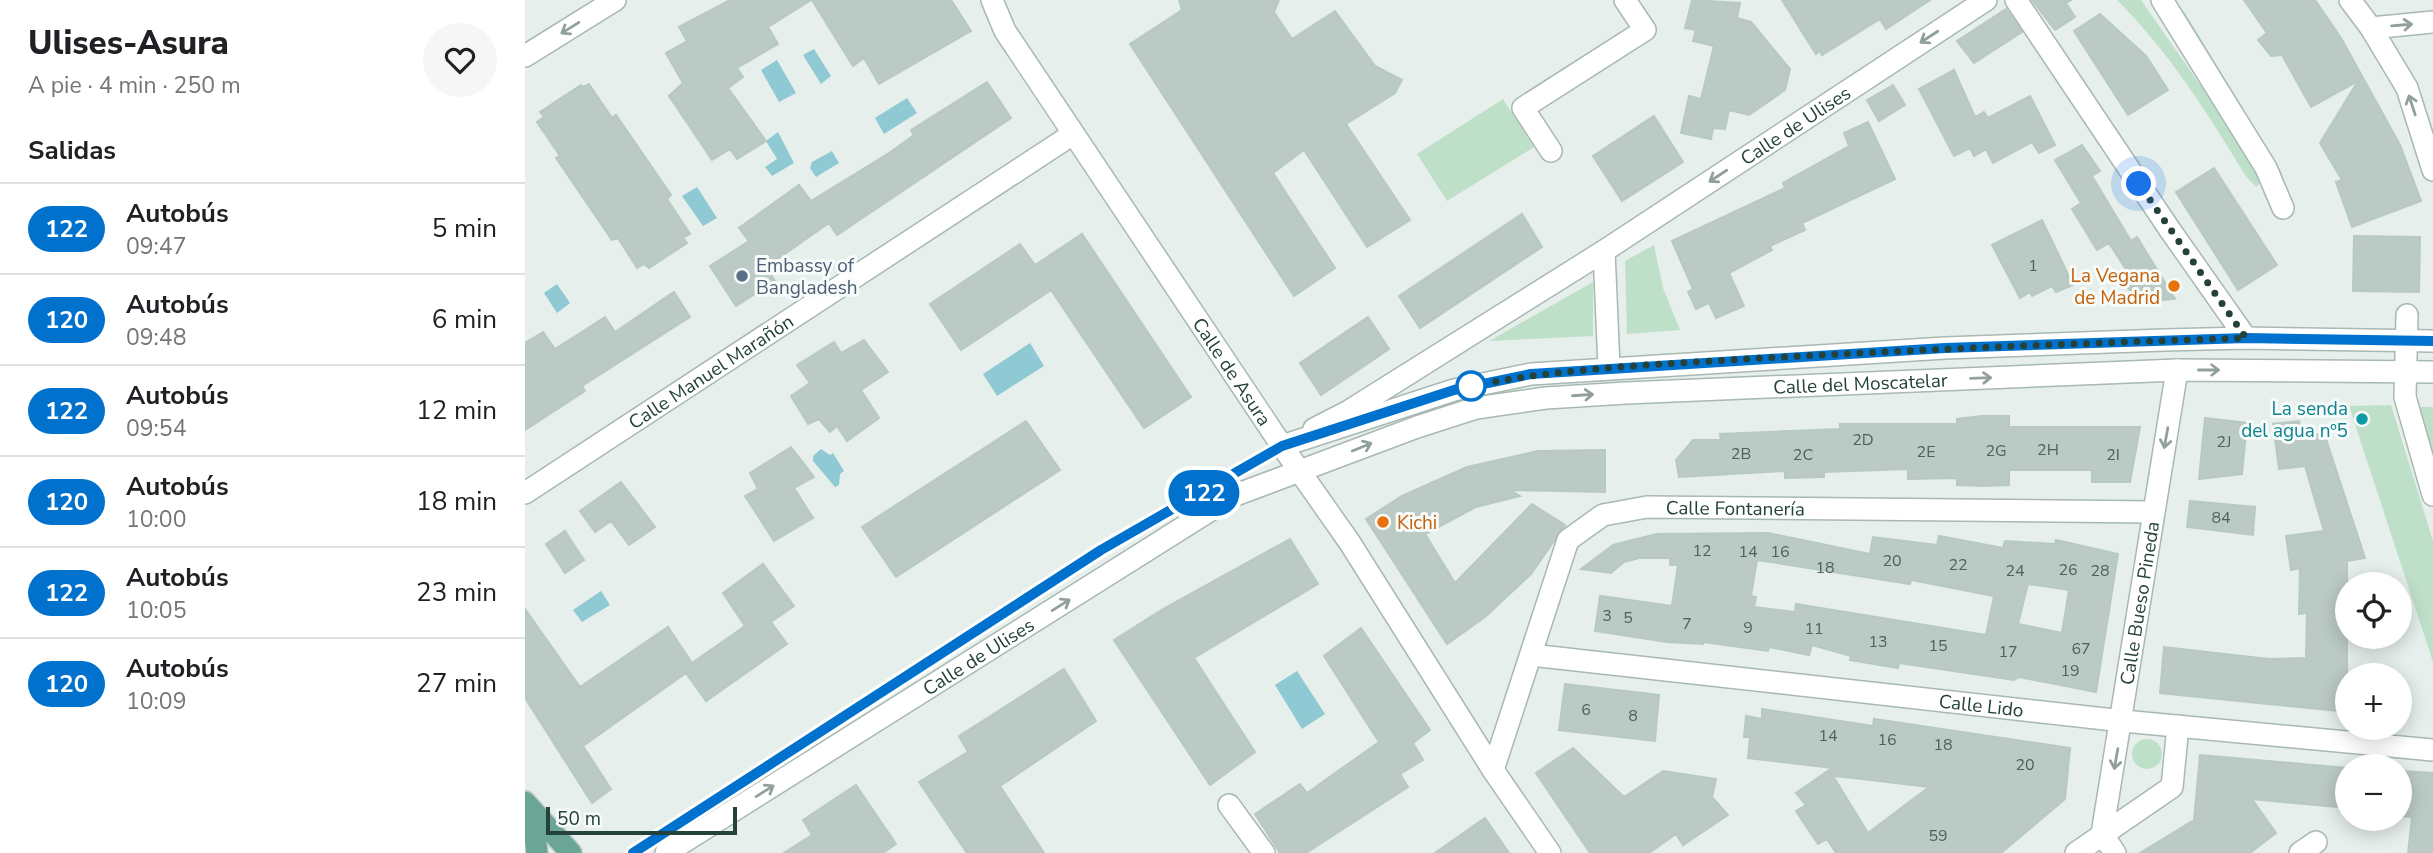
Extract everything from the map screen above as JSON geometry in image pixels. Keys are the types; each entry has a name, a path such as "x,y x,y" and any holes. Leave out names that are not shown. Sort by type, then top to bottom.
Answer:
{"main road":[{"path":"527,807 537,853"},
{"path":"527,807 571,853"}],"street":[{"path":"525,57 615,0"},
{"path":"980,0 1005,31"},
{"path":"992,0 1005,31"},
{"path":"1551,151 1523,108 1645,30 1625,0"},
{"name":"Calle de Ulises","path":"1282,446 1349,411 1604,251 1986,0"},
{"path":"2016,0 2246,338"},
{"path":"2162,0 2266,168 2283,208"},
{"path":"2350,0 2371,27 2407,88 2433,170"},
{"path":"2371,27 2433,22"},
{"name":"Calle de Asura","path":"1005,31 1299,473 1350,543 1493,770 1551,853"},
{"name":"Calle Manuel Marañón","path":"525,493 1073,134"},
{"path":"1604,251 1609,367"},
{"path":"2407,315 2405,397 2433,495"},
{"name":"Calle del Moscatelar","path":"1282,446 1454,390 1531,374 1945,348 2246,338 2433,341"},
{"name":"Calle del Moscatelar","path":"1299,473 1366,445 1464,412 1546,398 2177,370 2433,372"},
{"name":"Calle Bueso Pineda","path":"2102,834 2123,721 2153,512 2177,370"},
{"name":"Calle de Ulises","path":"666,853 1233,496 1299,473"},
{"name":"Calle Fontanería","path":"1493,770 1568,540 1603,514 1647,507 2153,512"},
{"name":"Calle Lido","path":"1531,655 2123,721 2433,750"},
{"path":"2076,853 2172,787 2178,726"},
{"path":"1229,805 1263,853"},
{"path":"2102,834 2115,853"}],"green space":[{"path":"2117,0 2141,0 2265,178 2256,187 2245,175 2202,106 2154,40"},
{"path":"2184,11 2282,173 2278,174 2173,16"},
{"path":"1503,99 1534,147 1447,201 1417,154"},
{"path":"1654,245 1663,288 1680,330 1627,334 1625,261"},
{"path":"1593,282 1593,336 1489,341"},
{"path":"2391,405 2433,541 2433,662 2412,598 2412,572 2403,572 2349,406"},
{"path":"2417,407 2433,407 2433,458"},
{"path":"2147,739 2158,743 2162,754 2158,765 2147,769 2136,765 2132,754 2136,743"}],"water":[{"path":"814,49 831,76 821,84 803,55"},
{"path":"777,60 796,93 779,102 761,70"},
{"path":"907,98 917,113 884,134 875,118"},
{"path":"778,132 794,163 772,176 765,167 777,159 766,141"},
{"path":"832,151 839,163 816,177 810,168 812,162"},
{"path":"697,187 717,218 703,226 682,196"},
{"path":"557,284 570,303 557,313 544,293"},
{"path":"1030,343 1044,366 997,396 983,374"},
{"path":"821,449 830,455 833,453 844,471 840,474 839,485 835,487 813,461 813,456"},
{"path":"601,591 610,605 582,622 573,610"},
{"path":"1297,671 1325,714 1302,729 1275,685"}],"building":[{"path":"730,0 811,0 768,27 778,44 737,68 743,77 728,88 766,141 737,159 730,149 712,160 669,96 683,83 666,53 687,41 679,27"},
{"path":"812,0 951,0 971,31 879,84 864,58 853,66"},
{"path":"1179,0 1279,0 1274,12 1292,39 1335,11 1375,66 1402,80 1395,93 1346,124 1410,220 1367,247 1304,150 1273,173 1335,268 1294,296 1130,44 1182,10"},
{"path":"1692,0 1740,3 1737,18 1751,22 1790,69 1785,90 1749,115 1729,110 1725,129 1713,128 1711,139 1681,133 1689,96 1701,99 1714,46 1693,41 1696,30 1685,28"},
{"path":"1782,0 1930,0 1886,29 1880,19 1822,55 1820,51 1816,54"},
{"path":"2032,0 2071,0 2066,3 2075,17 2055,30"},
{"path":"2244,0 2315,0 2341,38 2400,145 2421,201 2352,227 2336,182 2342,180 2320,143 2358,81 2311,107 2282,55 2271,56 2258,40 2267,33"},
{"path":"2006,9 2022,32 1974,63 1957,41"},
{"path":"2100,14 2146,56 2168,90 2128,115 2074,31"},
{"path":"1954,70 1975,117 1984,112 1988,118 2030,96 2055,145 2039,153 2032,142 1993,163 1986,149 1974,156 1970,148 1954,156 1919,89"},
{"path":"987,82 1011,118 837,235 829,223 766,267 775,281 736,306 710,266 749,241 739,228 799,185 811,201 889,153 914,135 911,130"},
{"path":"589,84 612,118 616,115 671,195 667,199 690,234 683,238 687,243 649,268 644,264 637,268 618,238 612,240 556,158 560,156 537,122 544,117 540,112 581,85 583,87"},
{"path":"1893,85 1905,105 1879,121 1867,100"},
{"path":"1654,116 1683,162 1622,201 1593,156"},
{"path":"1868,122 1895,179 1802,223 1805,230 1770,246 1772,250 1729,273 1744,306 1716,318 1709,303 1696,309 1688,292 1693,289 1672,241 1785,188 1783,183 1849,146 1844,133"},
{"path":"2082,145 2100,171 2092,176 2131,241 2137,237 2175,299 2137,302 2127,286 2134,282 2109,243 2097,250 2072,209 2081,203 2055,160"},
{"path":"2214,168 2277,265 2238,290 2176,192"},
{"path":"1522,214 1542,247 1420,328 1399,296"},
{"path":"2042,220 2073,285 2056,292 2052,286 2032,296 2030,292 2020,298 1992,245"},
{"path":"1082,234 1191,397 1144,428 1051,290 961,350 930,304 1020,244 1035,265"},
{"path":"2354,236 2420,237 2419,292 2353,291"},
{"path":"674,292 690,317 582,386 585,391 525,430 525,343 543,332 555,349 605,317 615,332"},
{"path":"1368,317 1389,349 1321,395 1300,363"},
{"path":"864,340 888,372 861,390 879,418 847,441 837,426 830,432 819,419 808,424 791,396 810,383 797,365 834,342 841,353"},
{"path":"2009,416 2009,427 2140,427 2130,482 2092,482 2092,470 2009,470 2009,485 1984,486 1957,485 1957,478 1908,479 1908,469 1824,472 1824,477 1785,478 1785,471 1679,477 1676,460 1693,440 1721,440 1720,434 1840,429 1840,424 1957,424 1957,419"},
{"path":"2205,418 2247,423 2242,474 2199,479"},
{"path":"1026,421 1060,470 896,577 862,527"},
{"path":"2299,421 2303,436 2324,433 2365,558 2347,561 2347,572 2335,572 2335,649 2347,649 2347,663 2335,663 2335,711 2160,693 2164,647 2269,659 2306,658 2307,613 2299,614 2300,568 2291,570 2286,536 2324,531 2305,466 2279,469 2273,424"},
{"path":"791,447 814,477 794,488 813,518 774,541 745,496 758,489 750,473"},
{"path":"1605,450 1605,492 1510,490 1520,496 1476,507 1425,534 1455,583 1532,504 1565,525 1531,574 1485,617 1447,644 1366,519 1402,496 1467,467 1538,451"},
{"path":"621,482 655,527 629,545 611,521 595,532 580,511"},
{"path":"2190,501 2255,507 2253,535 2187,527"},
{"path":"565,531 584,560 565,573 546,544"},
{"path":"1768,533 1870,554 1873,537 1937,545 1939,536 2003,548 2005,541 2055,544 2056,540 2118,554 2096,692 2019,677 2014,680 1899,663 1898,668 1850,660 1851,656 1812,645 1809,655 1769,647 1768,651 1703,642 1667,642 1595,631 1600,596 1672,606 1678,565 1670,565 1670,558 1639,558 1624,562 1611,573 1581,569 1613,545 1657,534","holes":["1757,560 1910,584 1911,580 1994,596 1986,635 1796,604 1795,612 1754,607 1756,597 1751,596","2028,584 2069,590 2062,633 2018,624"]},
{"path":"1290,539 1318,584 1194,658 1255,752 1210,785 1114,640 1163,609"},
{"path":"763,564 794,606 771,622 787,644 706,701 686,673 583,746 611,789 592,803 525,698 525,609 580,687 668,627 692,663 745,626 723,593"},
{"path":"1361,628 1430,730 1413,743 1423,760 1400,774 1408,787 1306,853 1280,853 1255,814 1300,784 1307,793 1379,742 1324,656"},
{"path":"1064,669 1096,721 1000,786 1044,853 967,853 919,782 968,752 959,736"},
{"path":"1565,684 1659,695 1655,741 1559,730"},
{"path":"1762,709 1873,726 1874,719 2070,748 2065,799 2001,853 1836,853 1827,839 1818,844 1796,811 1806,805 1796,793 1832,768 1748,758 1750,737 1744,737 1746,716 1762,719","holes":["1833,776 1929,787 1868,833"]},
{"path":"1573,748 1624,797 1663,771 1716,779 1712,797 1728,815 1683,845 1676,834 1649,853 1590,853 1536,773"},
{"path":"2200,755 2335,767 2335,807 2252,799 2276,833 2250,853 2140,853 2194,820"},
{"path":"2412,772 2433,773 2433,853 2408,853 2412,831"},
{"path":"856,785 896,844 883,853 784,853 812,835 803,820"},
{"path":"1485,818 1509,853 1435,853"}],"bus line":[{"name":"122","path":"633,853 913,669 1101,550 1282,446 1454,390 1531,374 1609,367 1945,348 2246,338 2433,341"}],"place":[{"name":"Embassy of Bangladesh","path":"742,276"},
{"name":"La Vegana de Madrid","path":"2174,286"},
{"name":"La senda del agua nº5","path":"2362,419"},
{"name":"Kichi","path":"1383,522"}],"route":[{"path":"1471,386 1531,374 1609,367 1945,348 2246,338 2139,184"}]}
